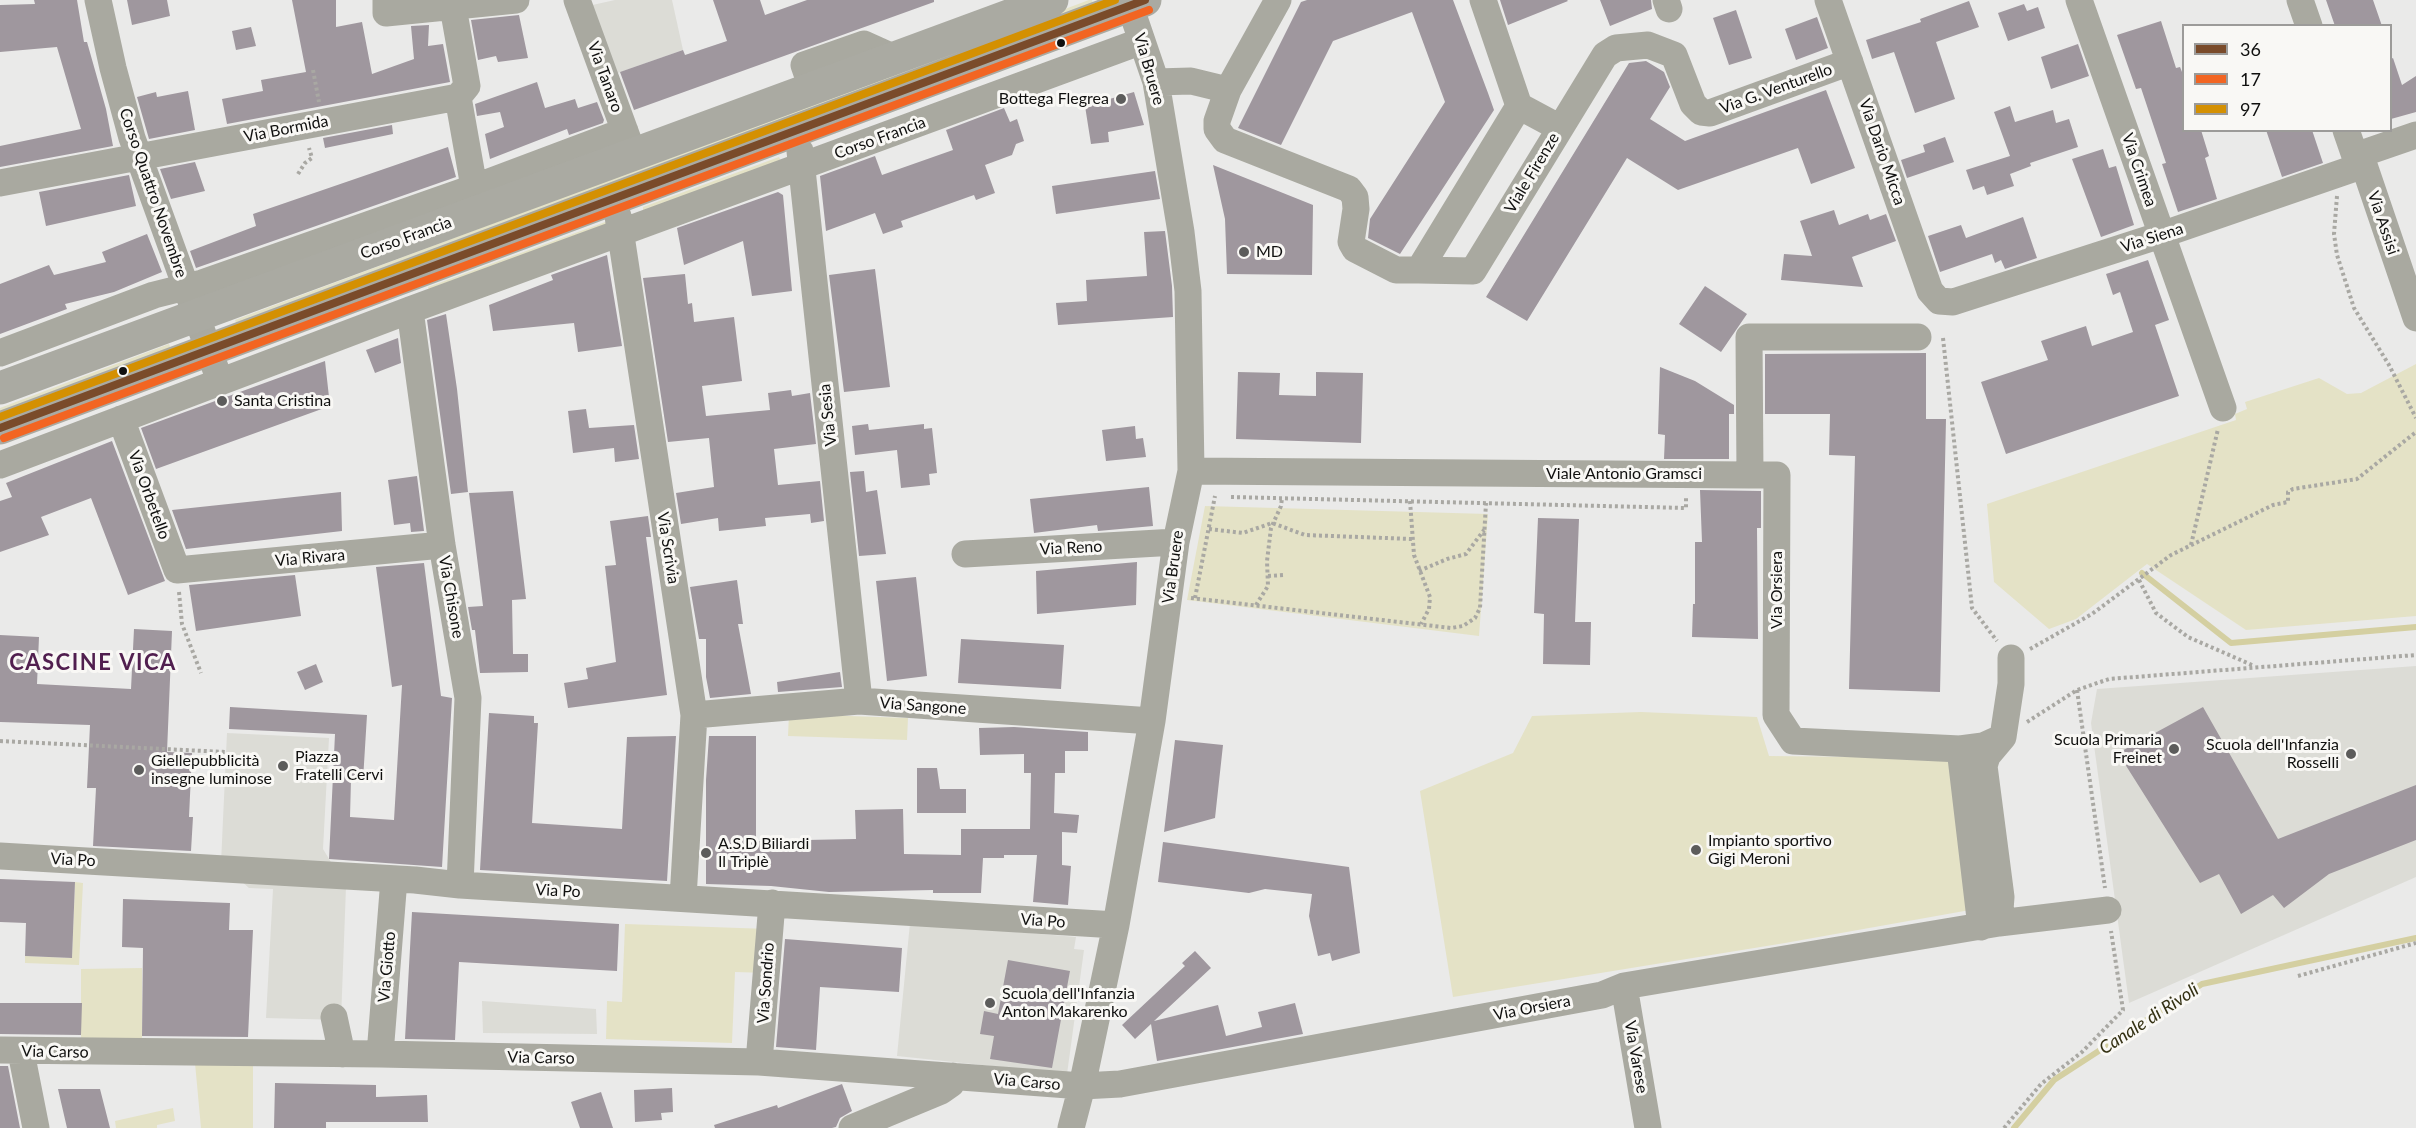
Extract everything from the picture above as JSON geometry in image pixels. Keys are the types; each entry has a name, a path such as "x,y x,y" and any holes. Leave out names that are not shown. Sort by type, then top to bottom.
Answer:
{"main road":[{"name":"Corso Francia","path":"0,388 191,302 629,143 812,88 1052,0"},
{"path":"0,428 615,199 1134,2"}],"street":[{"name":"Corso Quattro Novembre","path":"98,0 113,68 139,157 220,382"},
{"path":"386,6 453,7 516,0"},
{"name":"Via Tanaro","path":"577,0 629,143"},
{"path":"1156,82 1191,81 1228,90 1278,0"},
{"path":"1483,0 1519,106 1560,128"},
{"name":"Via Dario Micca","path":"1828,0 1930,291 1939,301"},
{"name":"Via Crimea","path":"2079,0 2223,408"},
{"path":"2300,0 2308,24"},
{"name":"Via Bruere","path":"1071,1128 1116,926 1152,721 1182,597 1176,542 1188,483 1188,291 1156,82 1142,41 1134,2"},
{"path":"453,7 467,86 458,97 477,200"},
{"name":"Corso Francia","path":"0,465 413,309 1142,41"},
{"name":"Viale Firenze","path":"1228,90 1217,121 1221,137 1349,189 1355,197 1356,209 1351,242 1355,249 1396,270 1473,271 1605,55 1616,48 1633,45"},
{"name":"Via G. Venturello","path":"1633,45 1648,45 1674,55 1693,104 1701,112 1710,113 1850,62"},
{"name":"Via Bormida","path":"0,183 458,97"},
{"path":"1419,270 1519,106"},
{"name":"Via Sesia","path":"799,129 801,167 859,701"},
{"name":"Via Assisi","path":"2346,132 2352,165 2416,318"},
{"name":"Via Siena","path":"1939,301 1953,302 2161,235 2352,165 2416,135"},
{"name":"Via Scrivia","path":"615,199 694,715 683,898"},
{"path":"406,277 413,309"},
{"name":"Corso Francia","path":"0,353 154,295 191,302"},
{"name":"Via Chisone","path":"413,309 442,546 468,698 460,885"},
{"path":"1750,475 1749,337 1918,337"},
{"name":"Via Orbetello","path":"121,419 177,570"},
{"name":"Viale Antonio Gramsci","path":"1188,483 1750,475"},
{"name":"Via Orsiera","path":"1750,475 1777,475 1776,715 1793,741 1960,748 1983,746 2004,737"},
{"name":"Via Reno","path":"965,554 1176,542"},
{"name":"Via Rivara","path":"177,570 442,546"},
{"path":"1990,925 2001,897 1984,766 1987,756 2004,737 2012,684 2012,658"},
{"name":"Via Sangone","path":"694,715 859,701 1152,721"},
{"path":"1960,748 1990,925"},
{"name":"Via Po","path":"0,856 1116,926"},
{"name":"Via Giotto","path":"380,1054 394,879"},
{"name":"Via Sondrio","path":"759,1062 772,903"},
{"name":"Via Orsiera","path":"1082,1086 1132,1082 1602,995 1624,986 1990,925 2108,910"},
{"name":"Via Varese","path":"1624,986 1648,1128"},
{"path":"334,1017 342,1054"},
{"path":"11,1051 36,1128"},
{"name":"Via Carso","path":"11,1051 380,1054 759,1062 1082,1086"},
{"path":"852,1128 941,1091 951,1084 953,1076"}],"path":[{"path":"314,70 320,106"},
{"path":"298,174 305,163 312,158 308,141"},
{"path":"2352,165 2338,204 2334,234 2337,255 2354,308 2389,365 2416,418"},
{"path":"1939,301 1972,608 2012,658 2074,626 2171,555 2273,506 2289,502 2288,492 2293,489 2357,479 2416,432"},
{"path":"2191,546 2223,408"},
{"path":"1188,483 1215,496 1686,508 1687,475"},
{"path":"1215,496 1209,529 1182,597 1458,627 1475,618 1480,608 1486,503"},
{"path":"1256,605 1268,586 1268,554 1272,523 1281,506 1282,498"},
{"path":"1410,501 1412,539 1419,571 1430,597 1429,609 1421,624"},
{"path":"1209,529 1243,533 1272,523 1305,535 1412,539"},
{"path":"1419,571 1466,554 1484,529"},
{"path":"177,570 182,624 201,674"},
{"path":"1268,576 1284,575"},
{"path":"2139,580 2156,613 2188,637 2255,666"},
{"path":"2004,737 2077,690 2109,679 2416,655"},
{"path":"0,741 225,752"},
{"path":"2298,976 2416,943"}],"shaded area":[{"path":"615,0 672,0 683,50 615,74 588,6"},
{"path":"1092,0 1094,6 237,325 235,320"},
{"path":"779,157 782,163 643,212 643,207"},
{"path":"608,221 613,222 430,294 428,287"},
{"path":"169,344 171,349 0,416 0,408"},
{"path":"2416,364 2416,616 2246,630 2147,564 2076,619 2049,629 1994,582 1987,504 2236,420 2235,414 2247,409 2245,402 2319,378 2347,394 2361,393"},
{"path":"1205,506 1488,514 1479,636 1187,600"},
{"path":"2416,666 2416,877 2129,1003 2091,723 2097,689"},
{"name":"Impianto sportivo Gigi Meroni","path":"1641,712 1757,717 1769,756 1951,758 1970,910 1785,943 1453,997 1420,791 1513,753 1532,716"},
{"path":"789,714 908,718 907,740 788,736"},
{"path":"227,733 329,738 323,849 346,887 341,1020 266,1018 273,889 249,888 221,863"},
{"path":"75,882 83,883 79,965 25,963 25,956 72,958"},
{"name":"Scuola dell'Infanzia Anton Makarenko","path":"910,923 1076,937 1074,949 1084,950 1067,1074 897,1056"},
{"path":"625,924 768,929 767,973 735,972 732,1043 606,1039 607,1001 622,1002"},
{"path":"142,968 142,1043 81,1044 81,969"},
{"path":"482,1001 596,1009 597,1034 483,1033"},
{"path":"195,1063 253,1064 253,1128 201,1128"},
{"path":"173,1108 175,1121 157,1125 157,1128 116,1128 115,1121"}],"building":[{"path":"34,0 77,0 84,42 87,42 106,109 113,146 0,167 0,146 81,129 57,47 0,52 0,5 35,4"},
{"path":"127,0 167,0 170,16 132,25"},
{"path":"292,0 336,0 336,27 362,22 372,74 414,59 411,26 429,25 428,46 443,44 450,82 227,124 222,99 263,91 261,80 306,72"},
{"path":"713,0 760,0 765,15 807,0 934,0 934,2 634,110 620,72 683,50 685,55 727,41"},
{"path":"1307,0 1453,0 1488,93 1494,110 1400,254 1368,238 1370,219 1445,102 1412,12 1333,41 1281,145 1238,128 1301,2"},
{"path":"1500,0 1567,0 1568,1 1508,25"},
{"path":"1600,0 1651,0 1652,9 1610,26"},
{"path":"2326,0 2373,0 2381,24 2334,24"},
{"path":"1969,1 1979,27 1936,42 1955,99 1915,113 1894,52 1872,59 1866,40 1921,22 1920,19"},
{"path":"2024,4 2027,11 2038,7 2045,28 2008,41 1998,13"},
{"path":"1736,10 1752,58 1729,65 1713,18"},
{"path":"519,15 528,58 498,62 496,56 478,60 471,20"},
{"path":"1817,17 1828,48 1796,60 1785,29"},
{"path":"2161,21 2176,68 2180,67 2182,72 2182,132 2202,132 2209,156 2205,158 2217,199 2178,212 2162,164 2166,163 2141,88 2136,89 2117,35"},
{"path":"251,27 256,46 236,50 232,31"},
{"path":"2078,44 2089,76 2051,89 2041,57"},
{"path":"2392,58 2402,85 2416,76 2416,112 2392,119"},
{"path":"1646,61 1664,72 1670,87 1650,119 1685,141 1826,90 1855,168 1811,184 1798,148 1678,190 1627,158 1527,321 1486,297 1629,63"},
{"path":"537,82 545,108 575,99 578,108 597,102 603,123 569,135 567,129 490,159 485,134 504,127 500,112 477,116 475,104"},
{"path":"188,91 195,130 149,139 137,97 156,92 157,97"},
{"path":"1134,92 1144,125 1108,132 1109,142 1091,144 1085,106"},
{"path":"2010,106 2015,122 2053,110 2056,123 2069,119 2078,147 2030,163 2031,166 2010,174 2014,186 1987,195 1984,186 1973,190 1966,170 2010,156 1994,112"},
{"path":"1004,108 1010,122 1017,119 1024,141 1016,144 1012,155 985,165 995,193 976,200 974,195 901,221 903,227 883,234 875,213 826,231 820,176 875,156 882,175 953,150 946,130"},
{"path":"392,125 393,134 325,148 323,138"},
{"path":"2267,132 2313,132 2323,163 2282,177"},
{"path":"1945,137 1954,162 1907,178 1901,160 1925,152 1923,145"},
{"path":"448,147 456,177 196,268 190,251 256,226 253,214"},
{"path":"2103,149 2109,168 2116,166 2134,225 2101,237 2072,159"},
{"path":"195,162 205,191 171,199 160,169"},
{"path":"1213,165 1313,205 1312,275 1227,274 1225,219"},
{"path":"1155,171 1160,199 1056,214 1052,186"},
{"path":"129,175 136,206 46,226 39,192"},
{"path":"778,192 783,195 792,291 752,296 743,241 684,265 677,228"},
{"path":"1834,210 1839,225 1868,214 1870,220 1886,214 1896,241 1852,257 1863,287 1781,280 1784,254 1812,256 1800,221"},
{"path":"2023,217 2037,258 2005,269 2001,260 1995,263 1992,254 1940,272 1928,236 1961,225 1966,238"},
{"path":"1165,231 1172,286 1173,317 1058,325 1056,303 1087,301 1086,280 1147,276 1144,232"},
{"path":"147,234 162,272 114,292 65,304 67,309 0,334 0,284 49,265 54,275 106,262 102,252"},
{"path":"607,255 622,346 578,352 574,323 493,331 489,305 553,280 551,275"},
{"path":"2148,260 2169,320 2155,325 2179,396 2006,454 1981,382 2048,360 2041,341 2086,326 2092,346 2133,332 2120,292 2113,295 2106,274"},
{"path":"875,269 890,387 844,392 829,275"},
{"path":"685,274 688,304 692,303 694,322 734,317 742,381 702,386 706,416 770,410 768,393 791,390 792,396 810,393 816,444 774,449 778,485 820,481 824,521 811,523 810,514 765,518 766,526 719,531 718,518 681,524 676,493 714,487 709,438 668,442 643,278"},
{"path":"1705,286 1747,314 1721,352 1679,324"},
{"path":"446,314 468,492 451,494 427,320"},
{"path":"398,338 401,363 375,373 366,350"},
{"path":"1926,353 1926,419 1946,419 1940,692 1849,689 1855,456 1829,455 1830,414 1765,414 1765,354"},
{"path":"325,361 330,406 156,469 141,428"},
{"path":"1660,367 1695,381 1734,405 1734,414 1729,414 1729,459 1664,459 1665,435 1658,434"},
{"path":"1238,372 1280,373 1279,395 1316,396 1316,372 1363,373 1361,443 1236,439"},
{"path":"586,409 589,428 634,425 639,459 615,462 614,448 573,453 568,411"},
{"path":"868,424 869,430 924,424 924,429 932,428 937,473 929,474 930,485 901,488 897,450 855,455 852,426"},
{"path":"1135,426 1136,439 1143,438 1146,457 1106,461 1102,430"},
{"path":"112,441 165,581 128,595 91,498 41,517 49,535 0,552 0,501 12,497 6,483"},
{"path":"864,471 866,492 877,490 886,554 859,556 850,472"},
{"path":"417,476 424,531 411,532 410,523 394,525 388,480"},
{"path":"1149,487 1153,526 1098,531 1097,525 1034,533 1030,499"},
{"path":"1700,490 1761,491 1761,528 1757,528 1758,639 1692,637 1693,604 1695,604 1695,542 1702,542"},
{"path":"513,491 526,599 512,600 513,654 528,654 528,672 480,673 475,630 472,630 468,607 483,606 469,493"},
{"path":"341,492 342,531 186,549 172,510"},
{"path":"648,516 651,537 646,537 667,695 568,708 564,683 588,679 586,668 616,662 605,566 616,565 610,521"},
{"path":"1538,518 1579,519 1575,622 1591,622 1590,665 1543,664 1544,614 1534,613"},
{"path":"1137,562 1136,605 1037,614 1036,571"},
{"path":"424,563 441,696 452,698 442,867 329,859 335,734 229,729 230,707 367,715 363,780 351,779 350,817 394,820 402,685 392,687 376,567"},
{"path":"295,575 301,616 196,631 189,585"},
{"path":"916,577 927,676 887,681 876,581"},
{"path":"737,580 743,624 738,624 751,694 710,698 706,677 706,639 699,639 690,587"},
{"path":"134,629 172,631 167,752 192,753 189,817 193,817 191,851 93,846 96,788 87,788 90,725 0,722 0,635 39,637 37,684 131,689"},
{"path":"961,639 1064,645 1061,689 958,683"},
{"path":"316,664 323,682 305,690 297,672"},
{"path":"840,672 842,687 778,692 777,682"},
{"path":"2203,707 2278,839 2416,785 2416,840 2329,874 2284,908 2273,895 2241,914 2219,874 2200,883 2118,753"},
{"path":"489,713 534,716 534,723 538,723 532,823 622,829 627,737 676,736 667,881 480,870"},
{"path":"1014,727 1088,732 1088,751 1065,751 1065,773 1055,773 1054,813 1079,815 1077,833 1062,832 1062,865 1071,866 1068,905 1033,902 1037,855 1004,855 1004,858 983,858 981,893 933,893 933,890 829,892 771,886 706,884 706,780 709,736 756,736 756,841 856,839 855,810 903,809 904,854 961,855 961,829 1030,829 1031,773 1024,773 1024,754 980,755 979,728"},
{"path":"1175,740 1223,745 1215,818 1164,832"},
{"path":"917,768 937,768 940,789 966,789 966,813 917,813"},
{"path":"1163,842 1349,867 1360,953 1332,961 1330,953 1318,956 1309,916 1312,894 1265,889 1249,893 1158,882"},
{"path":"0,879 75,882 72,958 25,956 26,923 0,922"},
{"path":"123,899 230,903 229,930 253,930 248,1037 142,1036 143,948 122,947"},
{"path":"412,912 619,924 617,971 459,962 455,1040 405,1039"},
{"path":"785,939 902,948 899,992 820,987 816,1050 776,1047"},
{"path":"1195,951 1211,968 1154,1021 1218,1005 1226,1036 1262,1027 1258,1012 1295,1003 1303,1034 1157,1061 1151,1024 1135,1039 1122,1025 1185,966 1182,963"},
{"path":"1008,960 1070,971 1052,1068 990,1059 994,1036 980,1034 984,1011 998,1014"},
{"path":"0,1003 82,1003 81,1035 0,1034"},
{"path":"0,1066 8,1066 20,1128 0,1128"},
{"path":"275,1083 376,1085 376,1097 427,1095 428,1122 326,1122 326,1128 274,1128"},
{"path":"842,1084 852,1111 840,1118 836,1127 715,1128 714,1125 777,1105 778,1108"},
{"path":"672,1088 673,1112 661,1113 662,1120 635,1122 634,1090"},
{"path":"58,1089 100,1089 110,1128 67,1128"},
{"path":"601,1092 613,1128 580,1128 571,1102"}],"waterway":[{"name":"Canale di Rivoli","path":"2142,573 2231,643 2416,627"},
{"name":"Canale di Rivoli","path":"2014,1128 2054,1080 2202,984 2416,938"}],"transit line":[{"name":"97","path":"0,417 1115,0"},
{"name":"36","path":"0,428 1145,0"},
{"name":"17","path":"4,438 1149,10"}],"place":[{"name":"Bottega Flegrea","path":"1121,99"},
{"name":"MD","path":"1244,252"},
{"name":"Santa Cristina","path":"222,401"},
{"name":"Scuola Primaria Freinet","path":"2174,749"},
{"name":"Scuola dell'Infanzia Rosselli","path":"2351,754"},
{"name":"Piazza Fratelli Cervi","path":"283,766"},
{"name":"Giellepubblicità insegne luminose","path":"139,770"},
{"name":"Impianto sportivo Gigi Meroni","path":"1696,850"},
{"name":"A.S.D Biliardi Il Triplè","path":"706,853"},
{"name":"Scuola dell'Infanzia Anton Makarenko","path":"990,1003"}],"district":[{"name":"CASCINE VICA","path":"93,663"}]}
